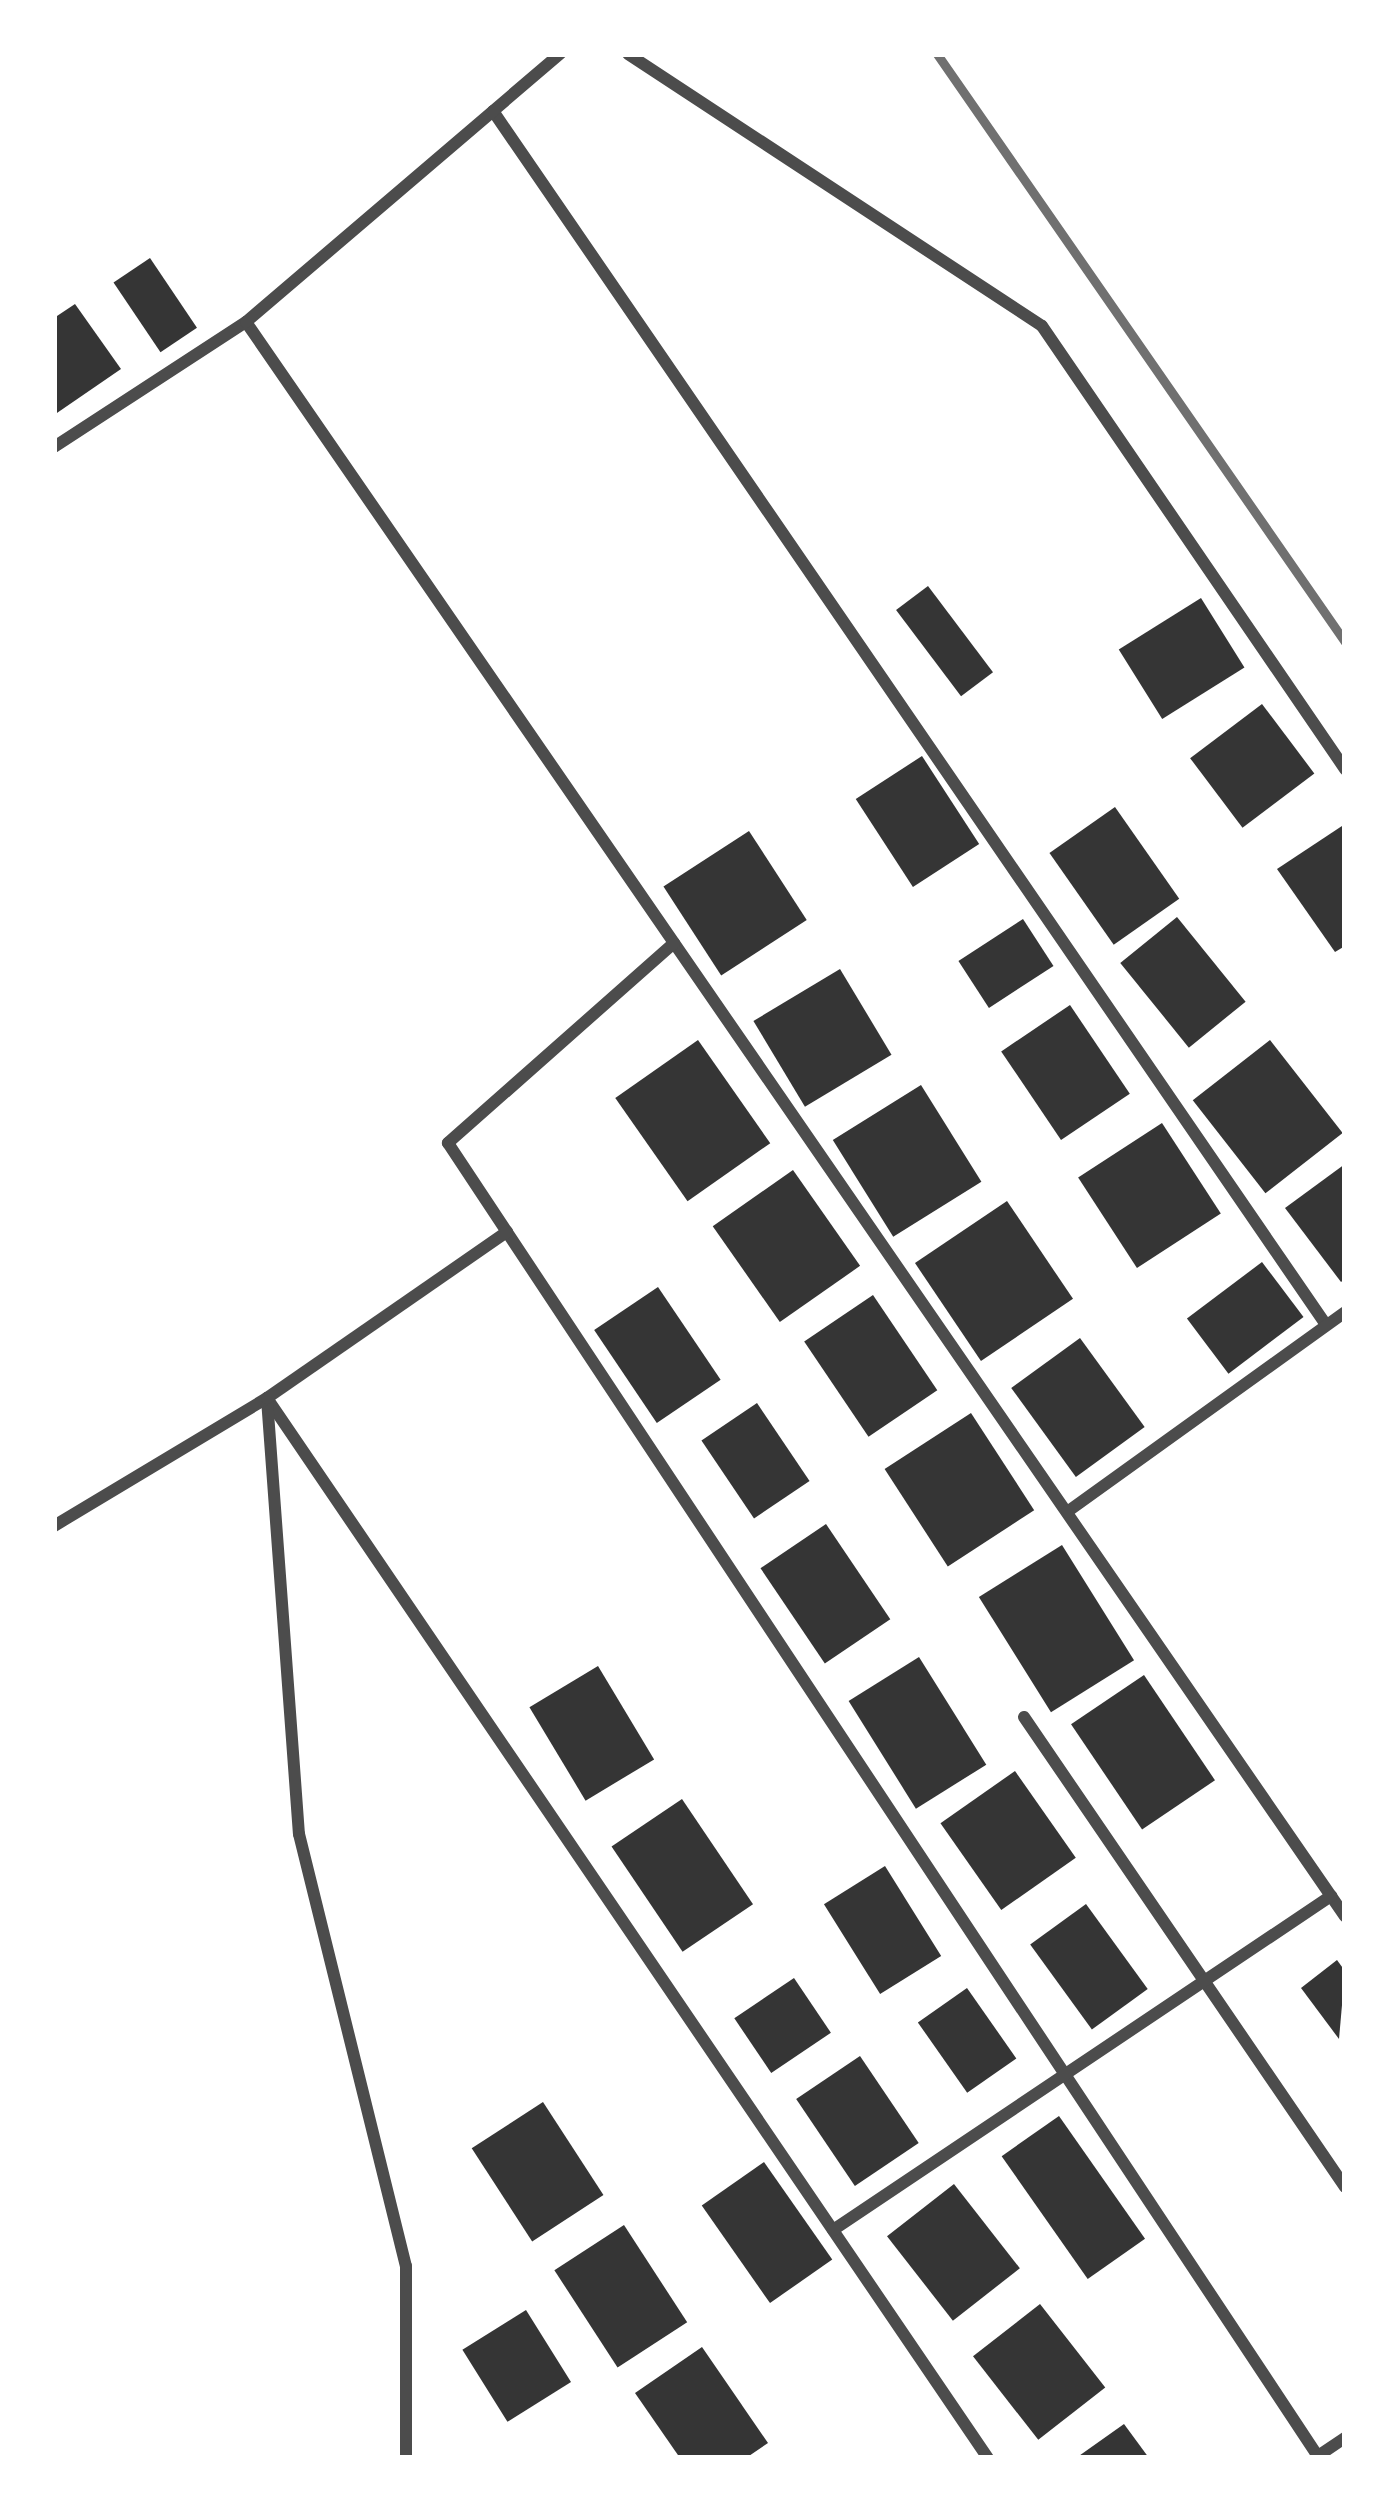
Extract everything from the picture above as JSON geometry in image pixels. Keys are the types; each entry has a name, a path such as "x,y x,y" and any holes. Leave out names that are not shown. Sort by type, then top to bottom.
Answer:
{"street":[{"path":"54,447 246,322 560,54"},
{"path":"628,54 1042,326 1345,769"},
{"path":"493,111 1326,1325"},
{"path":"246,322 1345,1916"},
{"path":"674,943 448,1143 1317,2457 1345,2438"},
{"path":"54,1526 267,1398 507,1232"},
{"path":"1067,1512 1345,1312"},
{"path":"267,1398 988,2458"},
{"path":"267,1398 298,1834 406,2266 406,2458"},
{"path":"1024,1718 1345,2187"},
{"path":"833,2230 1331,1896"}],"building":[{"path":"150,258 197,328 160,352 114,283"},
{"path":"75,304 121,369 54,415 54,318"},
{"path":"928,586 993,672 961,696 896,610"},
{"path":"1201,598 1244,668 1162,719 1119,649"},
{"path":"1262,704 1314,773 1242,828 1190,758"},
{"path":"922,756 979,844 913,887 856,799"},
{"path":"1115,807 1179,899 1114,945 1049,853"},
{"path":"1345,824 1345,946 1335,952 1277,869"},
{"path":"749,831 807,920 721,975 663,887"},
{"path":"1177,917 1246,1002 1189,1048 1120,963"},
{"path":"1023,919 1053,966 989,1008 958,961"},
{"path":"840,969 892,1055 805,1107 753,1021"},
{"path":"1070,1005 1130,1094 1061,1140 1001,1051"},
{"path":"698,1040 770,1143 688,1201 615,1098"},
{"path":"1270,1040 1343,1133 1265,1193 1193,1100"},
{"path":"921,1085 981,1182 893,1237 833,1140"},
{"path":"1162,1123 1221,1214 1137,1268 1078,1177"},
{"path":"1345,1164 1345,1279 1341,1282 1285,1208"},
{"path":"793,1170 860,1266 780,1322 713,1226"},
{"path":"1007,1201 1073,1299 981,1361 915,1263"},
{"path":"1262,1262 1304,1317 1228,1374 1187,1319"},
{"path":"658,1287 721,1380 657,1423 594,1330"},
{"path":"873,1295 937,1390 868,1437 804,1341"},
{"path":"1080,1338 1145,1427 1076,1477 1011,1388"},
{"path":"757,1403 810,1481 754,1518 701,1440"},
{"path":"971,1413 1034,1510 948,1566 885,1469"},
{"path":"826,1524 890,1619 825,1664 761,1568"},
{"path":"1062,1545 1134,1660 1051,1712 979,1597"},
{"path":"919,1657 986,1765 916,1809 849,1701"},
{"path":"598,1666 654,1759 586,1801 529,1707"},
{"path":"1144,1675 1215,1780 1142,1829 1071,1724"},
{"path":"1015,1771 1076,1858 1001,1910 940,1823"},
{"path":"682,1799 753,1904 683,1952 612,1847"},
{"path":"885,1866 941,1956 880,1994 824,1904"},
{"path":"1086,1904 1148,1989 1092,2030 1030,1945"},
{"path":"1337,1960 1345,1971 1339,2039 1301,1988"},
{"path":"794,1978 831,2033 771,2073 734,2018"},
{"path":"967,1988 1016,2058 967,2093 918,2022"},
{"path":"860,2056 919,2143 855,2186 796,2099"},
{"path":"543,2102 603,2195 532,2241 472,2148"},
{"path":"1059,2116 1145,2239 1088,2279 1002,2156"},
{"path":"764,2162 832,2259 770,2303 702,2206"},
{"path":"954,2184 1020,2268 953,2321 887,2236"},
{"path":"624,2225 687,2322 618,2367 554,2270"},
{"path":"1040,2304 1105,2388 1038,2440 973,2356"},
{"path":"526,2310 571,2382 507,2422 462,2350"},
{"path":"702,2347 768,2443 746,2458 680,2458 635,2393"},
{"path":"1124,2424 1149,2458 1076,2458"}],"railway":[{"path":"937,54 1345,642"}]}
